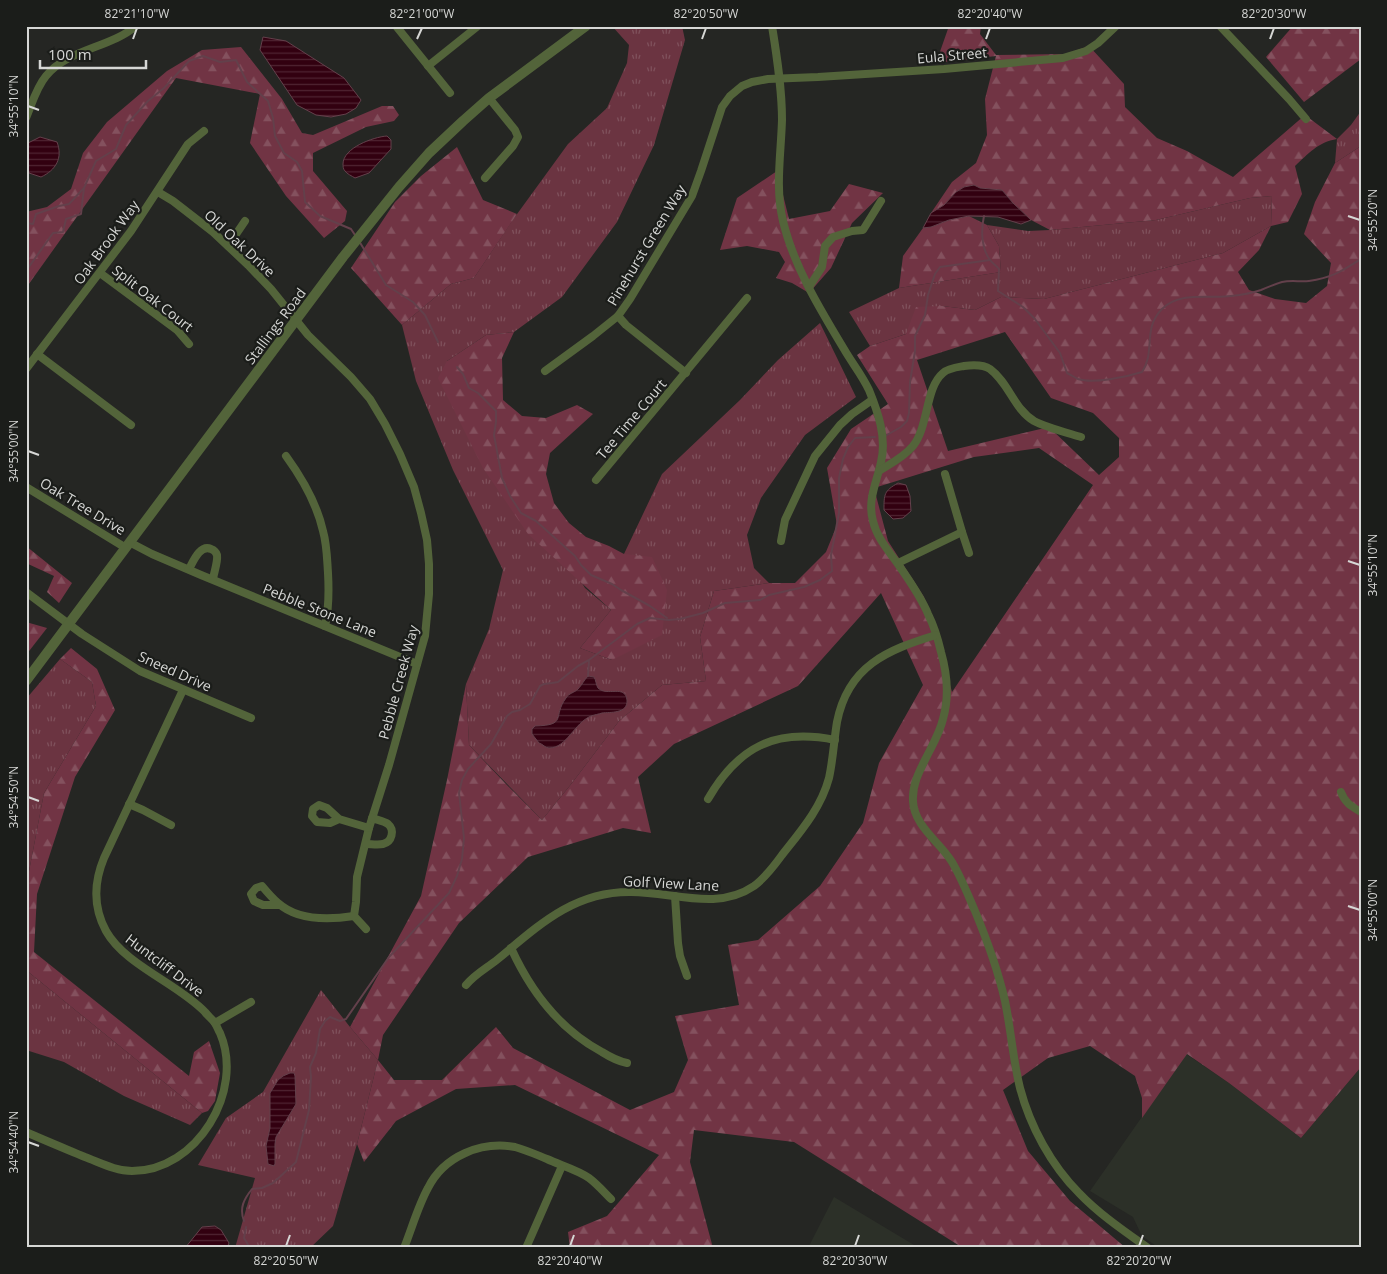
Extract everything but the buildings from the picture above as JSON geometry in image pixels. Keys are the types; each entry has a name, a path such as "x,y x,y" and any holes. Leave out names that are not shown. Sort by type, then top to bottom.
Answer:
{"street":[{"path":"26,118 41,83 46,75 55,67 66,60 122,37 136,26"},
{"path":"396,26 450,93"},
{"path":"428,66 478,26"},
{"name":"Stallings Road","path":"26,681 343,257 399,187 429,153 489,98 586,26"},
{"path":"772,26 782,120 779,179 784,226 794,256 809,287 861,376 878,414 883,453 871,498 872,519 880,540 898,563 926,608 942,654 945,669 946,706 939,731 915,782 913,798 915,812 920,823 945,852 955,867 987,942 1004,997 1020,1089 1036,1132 1063,1175 1077,1192 1093,1207 1148,1248"},
{"name":"Eula Street","path":"779,79 944,69 1063,58 1086,51 1098,43 1116,26"},
{"path":"1220,26 1306,119"},
{"name":"Pinehurst Green Way","path":"545,372 618,316 638,287 692,196 725,102 735,91 747,84 761,80 779,79"},
{"path":"485,178 513,146 518,137 515,130 489,98"},
{"name":"Oak Brook Way","path":"26,369 131,231 188,144 204,131"},
{"name":"Old Oak Drive","path":"158,192 186,211 228,246 271,289 297,321"},
{"path":"809,287 822,267 825,246 833,237 852,231 863,230 881,201"},
{"path":"228,246 245,221"},
{"name":"Split Oak Court","path":"100,273 177,330 190,344"},
{"name":"Tee Time Court","path":"596,480 747,298"},
{"path":"618,316 626,325 686,373"},
{"name":"Pebble Creek Way","path":"297,321 370,399 385,424 414,487 427,540 429,564 425,636 369,828 357,877 354,916"},
{"path":"37,354 131,425"},
{"path":"879,470 896,460 913,446 923,427 934,385 943,373 957,367 972,365 989,368 1007,388 1020,410 1035,421 1081,437"},
{"path":"781,541 785,520 815,456 840,425 872,400"},
{"path":"286,456 296,469 305,487 324,533 329,584 328,614 325,626"},
{"path":"945,474 969,553"},
{"name":"Oak Tree Drive","path":"26,487 129,545"},
{"path":"898,563 962,532"},
{"name":"Pebble Stone Lane","path":"129,545 417,664"},
{"path":"189,570 202,550 206,548 212,549 217,556 213,580"},
{"name":"Sneed Drive","path":"26,592 82,634 134,668 250,718"},
{"name":"Golf View Lane","path":"466,985 477,973 494,962 554,914 588,898 608,893 644,892 703,900 725,898 746,891 762,879 802,830 818,805 828,778 834,740 844,699 852,684 862,671 874,661 919,639 936,635"},
{"name":"Huntcliff Drive","path":"26,1132 81,1156 118,1169 144,1170 170,1162 187,1150 202,1135 213,1117 224,1091 227,1073 226,1056 223,1040 215,1023 188,997 123,951 111,938 102,922 96,899 98,874 104,858 183,690"},
{"path":"708,798 718,782 732,766 746,754 760,746 778,739 795,736 818,736 834,740"},
{"path":"1341,792 1344,800 1349,805 1361,812"},
{"path":"129,804 171,825"},
{"path":"366,844 382,844 388,841 392,835 389,825 372,818"},
{"path":"340,819 369,828"},
{"path":"675,896 678,943 687,976"},
{"path":"279,904 297,913 316,919 354,916 366,929"},
{"path":"511,948 541,999 560,1023 590,1046 619,1062 626,1063"},
{"path":"215,1023 251,1002"},
{"path":"404,1248 428,1186 441,1170 461,1155 480,1148 506,1146 527,1151 589,1178 611,1199"},
{"path":"526,1248 562,1166"}],"shaded area":[{"path":"263,37 286,41 344,78 361,100 356,108 346,114 331,117 316,115 297,105 260,50"},
{"path":"387,136 391,140 391,149 369,173 355,178 346,172 343,168 344,158 353,148 367,141"},
{"path":"40,137 57,142 59,148 57,163 51,171 41,177 29,173 26,162 28,143"},
{"path":"974,185 980,188 1002,190 1031,220 1021,224 998,217 969,216 923,228 931,213 944,205 956,192 964,187"},
{"path":"898,483 906,485 910,496 911,511 903,518 893,519 884,510 884,500 887,491"},
{"path":"588,676 594,677 598,688 602,690 619,692 626,695 627,705 625,708 585,719 566,740 555,747 548,748 539,743 532,734 532,729 535,726 556,722 566,698 578,689"},
{"path":"1186,1054 1229,1083 1301,1138 1361,1067 1361,1248 1159,1248 1142,1236 1133,1217 1090,1191"},
{"path":"290,1073 294,1073 295,1076 296,1104 276,1137 274,1166 268,1164 266,1146 270,1128 270,1093 278,1080"},
{"path":"834,1197 919,1248 808,1248"},
{"path":"215,1226 221,1230 229,1243 227,1248 185,1248 202,1227"}],"green space":[{"path":"612,26 682,26 685,40 654,145 617,222 562,297 514,332 486,335 447,361 585,588 611,610 580,648 612,660 624,554 662,474 740,400 778,360 820,323 856,397 805,435 761,498 747,535 754,568 769,583 714,591 700,637 706,681 662,685 619,721 542,820 469,745 466,684 489,629 503,570 453,470 416,381 402,325 451,284 474,278 512,221 568,144 607,108 627,63 629,45"},
{"path":"949,26 981,26 980,34 996,55 1066,54 1089,46 1124,84 1125,107 1157,138 1187,151 1233,177 1305,115 1337,139 1319,146 1295,166 1302,194 1288,222 1271,226 1272,196 1250,198 1156,220 1050,230 1031,220 1002,190 980,188 974,185 964,187 956,192 944,205 931,213 952,182 976,163 987,135 985,99 996,56 936,63"},
{"path":"1293,26 1361,26 1361,59 1304,102 1266,57"},
{"path":"241,47 282,99 302,133 313,135 382,106 393,106 399,115 394,121 366,127 313,153 313,171 347,211 345,221 324,238 286,196 250,143 260,94 176,78 26,288 26,212 47,207 71,189 83,153 107,122 167,71 202,50"},
{"path":"1361,111 1361,146 1335,163 1337,139 1351,125"},
{"path":"1361,146 1361,1067 1301,1138 1229,1083 1187,1054 1142,1118 1142,1098 1135,1076 1090,1046 1048,1058 1003,1090 1028,1151 1070,1201 1126,1248 963,1248 794,1142 694,1130 690,1162 713,1248 570,1248 568,1232 607,1216 659,1155 515,1085 456,1089 396,1121 364,1162 357,1144 378,1060 350,1027 421,896 466,684 469,745 542,820 619,721 662,685 706,681 700,637 714,591 769,583 795,583 826,552 837,525 827,468 851,429 888,404 857,355 870,346 906,334 916,307 942,306 975,310 1001,297 1044,299 1223,253 1271,226 1259,250 1238,272 1249,290 1275,299 1306,303 1327,286 1331,263 1304,234 1315,202 1335,163","holes":["1005,332 1051,398 1093,413 1119,438 1119,457 1099,475 1049,427 948,451 917,360","1039,448 1093,485 952,692 924,597 888,541 874,488 974,457","881,593 923,685 879,763 863,823 820,886 758,940 728,945 739,1005 675,1016 688,1060 674,1092 630,1110 513,1048 496,1027 442,1080 394,1080 378,1060 383,1035 459,923 528,857 623,828 651,833 638,777 674,744 798,686"]},
{"path":"457,147 483,200 517,214 474,278 451,284 402,325 351,268 395,202 421,176"},
{"path":"777,171 789,219 830,211 849,184 883,193 852,223 831,268 809,293 792,283 776,278 785,262 779,252 747,246 720,250 737,198"},
{"path":"1272,196 1271,226 1223,253 1044,299 1001,297 975,310 942,306 906,334 870,346 849,312 899,288 1001,272 999,246 987,225 1028,231 1156,220 1250,198"},
{"path":"969,216 987,225 999,246 1001,272 899,288 903,256 923,228"},
{"path":"514,332 502,358 503,400 522,416 546,418 577,405 593,414 550,453 546,474 554,503 569,523 586,537 624,554 652,557 667,590 662,635 612,660 580,648 611,610 528,534 483,468 438,378 447,361 486,335"},
{"path":"26,546 72,583 59,603 47,592 54,576 26,563"},
{"path":"26,622 47,628 26,655"},
{"path":"71,648 97,669 115,710 75,777 37,894 34,952 189,1076 194,1052 209,1041 220,1073 215,1101 208,1111 202,1113 26,970 26,887 44,793 96,706 92,682 60,659"},
{"path":"60,659 92,682 96,706 44,793 26,887 26,699"},
{"path":"26,970 202,1113 190,1125 124,1096 64,1062 26,1050"},
{"path":"321,990 378,1060 357,1144 333,1226 310,1248 235,1248 255,1178 198,1165 226,1118 263,1092"}],"waterway":[{"path":"26,223 33,224 36,214 69,204 84,188 96,161 116,149 126,125 189,61 203,56 220,62 236,60 247,82 268,101 273,118 275,136 284,153 297,162 302,171 305,202 320,216 351,229 355,235"},
{"path":"26,271 53,233 63,232 66,219 81,214 84,188"},
{"path":"984,216 982,227 983,244 990,260 999,269 998,291 1023,307 1035,319 1060,353 1067,373 1078,379 1092,381 1142,372 1148,356 1152,324 1162,309 1169,303 1186,298 1239,295 1258,291 1282,282 1317,280 1336,273 1361,259"},
{"path":"359,241 386,285 413,302 425,315 438,342"},
{"path":"885,436 901,427 907,421 915,336 925,315 928,295 935,274 940,267 990,260"},
{"path":"457,367 463,374 469,388 478,393 496,411 494,435 502,478 510,496 521,513 536,521 575,556 591,575 612,584 667,618"},
{"path":"244,1221 243,1204 252,1189 262,1188 273,1183 296,1162 309,1110 310,1067 316,1053 320,1029 330,1017 340,1021 346,1019 389,957 449,893 462,859 464,838 459,793 462,780 468,769 491,744 507,716 530,704 540,686 558,682 637,624 650,618 680,619 703,613 725,603 760,600 769,595 804,587 820,580 832,571 831,555 839,513 839,478 843,459 848,447 855,438 875,437"},
{"path":"588,676 589,661"},
{"path":"246,1227 244,1238 250,1248"}]}
